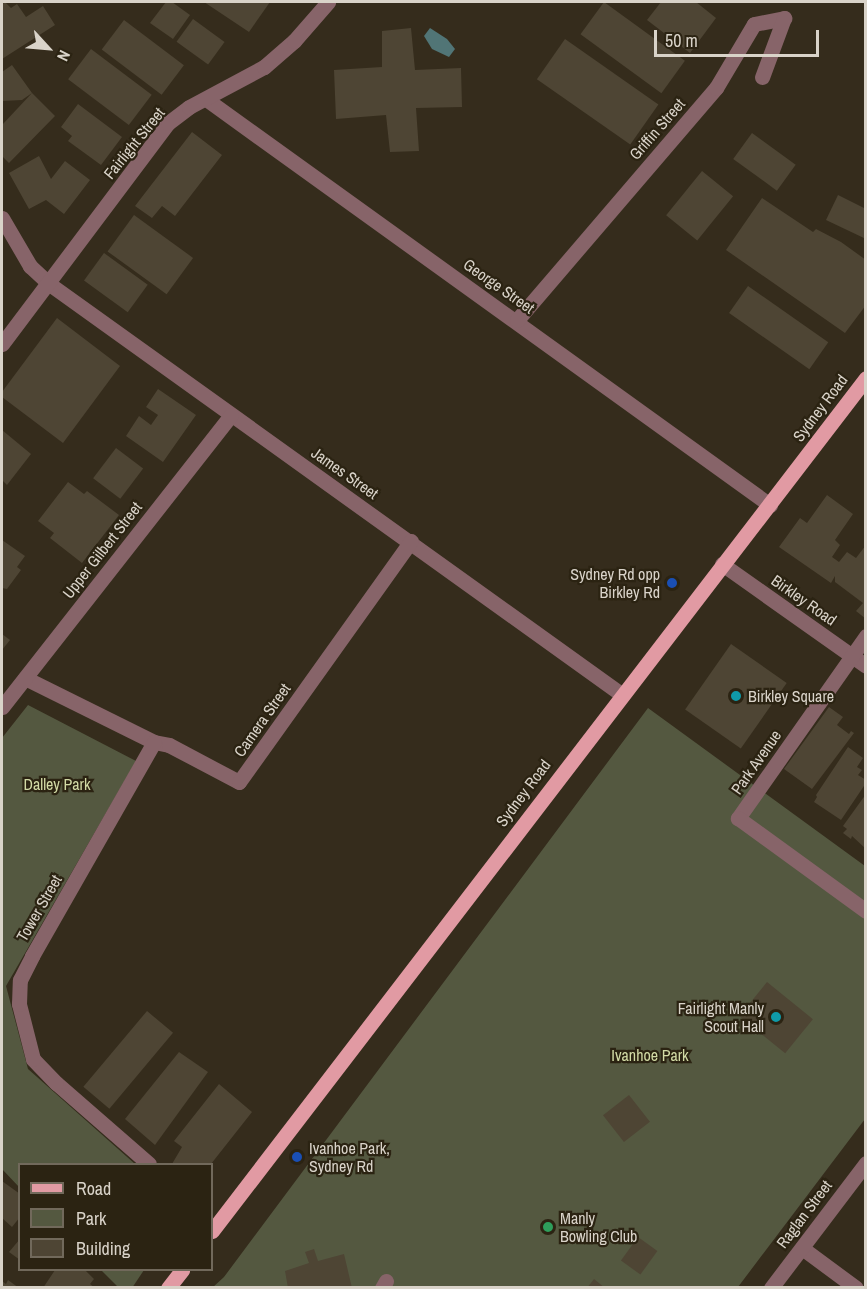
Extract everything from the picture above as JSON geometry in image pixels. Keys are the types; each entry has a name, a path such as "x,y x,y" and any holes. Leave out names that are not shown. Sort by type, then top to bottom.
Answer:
{"main road":[{"name":"Sydney Road","path":"213,1231 621,694 770,505 866,378"},
{"path":"168,1287 180,1271"}],"street":[{"name":"Fairlight Street","path":"2,344 168,123 189,107 264,67 294,41 328,2"},
{"name":"Griffin Street","path":"517,320 716,88 754,24 784,18 762,77"},
{"name":"George Street","path":"206,99 517,320 770,505"},
{"name":"James Street","path":"2,218 30,266 48,283 411,541 621,694"},
{"name":"Upper Gilbert Street","path":"2,707 231,415"},
{"name":"Camera Street","path":"25,678 154,742 170,745 239,783 411,541"},
{"name":"Birkley Road","path":"722,564 866,666"},
{"path":"851,656 866,636"},
{"name":"Park Avenue","path":"851,656 738,818 866,911"},
{"name":"Tower Street","path":"148,1163 56,1083 33,1059 19,1004 20,980 32,956 154,742"},
{"name":"Raglan Street","path":"771,1287 866,1163"},
{"path":"802,1248 856,1287"}],"green space":[{"name":"Dalley Park","path":"28,705 136,761 6,986 28,1069 134,1163 18,1163 18,1186 2,1169 2,738"},
{"name":"Ivanhoe Park","path":"648,708 865,866 865,1119 738,1287 212,1288 224,1277"},
{"path":"102,1271 143,1271 132,1288 118,1287"}],"water":[{"path":"430,28 447,39 455,49 449,57 432,49 424,36"}],"building":[{"path":"5,2 11,8 17,4 26,17 43,6 55,25 2,59 2,4"},
{"path":"166,2 172,2 190,15 173,39 150,23"},
{"path":"204,2 270,2 249,32"},
{"path":"604,2 685,61 661,93 580,34"},
{"path":"661,2 696,2 716,18 690,53 647,20"},
{"path":"193,19 225,42 208,65 177,42"},
{"path":"124,20 184,65 162,95 102,50"},
{"path":"411,28 415,70 461,68 462,107 416,108 419,151 390,152 386,115 336,119 334,70 382,67 382,31"},
{"path":"565,39 658,104 630,145 537,79"},
{"path":"91,49 152,95 129,125 68,79"},
{"path":"12,65 32,93 22,100 2,101 2,72"},
{"path":"32,93 55,116 9,163 2,156 2,125"},
{"path":"78,104 122,137 101,165 68,141 72,136 61,127"},
{"path":"192,132 222,155 175,216 162,206 152,218 135,206"},
{"path":"752,133 796,165 777,191 733,159"},
{"path":"39,156 51,179 65,161 90,180 64,214 46,200 29,209 9,173"},
{"path":"702,171 733,196 697,240 666,215"},
{"path":"838,195 866,209 866,239 826,220"},
{"path":"762,198 813,232 816,229 841,242 866,260 866,305 845,333 726,250"},
{"path":"134,215 193,258 167,294 108,251"},
{"path":"104,253 148,285 128,312 84,281"},
{"path":"748,286 828,342 809,369 729,313"},
{"path":"57,318 120,366 63,443 2,397 2,392"},
{"path":"158,389 196,415 163,462 126,436 139,416 151,425 158,415 146,407"},
{"path":"2,430 31,454 7,485 2,480"},
{"path":"116,448 143,468 120,499 93,478"},
{"path":"68,482 84,494 87,491 119,515 82,563 50,538 54,533 38,521"},
{"path":"827,495 853,514 835,540 840,545 832,557 839,562 847,552 856,558 866,545 866,619 856,611 863,603 835,582 835,576 831,583 779,547 800,518 807,523"},
{"path":"2,540 25,556 17,567 21,570 7,589 2,588"},
{"path":"2,634 10,640 2,650"},
{"name":"Birkley Square","path":"731,644 787,683 741,749 685,710"},
{"path":"829,707 843,717 837,725 849,734 851,731 854,733 812,789 784,769"},
{"path":"848,747 863,758 857,767 862,770 858,775 866,780 866,783 841,820 814,802 816,795"},
{"path":"866,794 866,849 852,836 851,839 843,833 847,829 843,826"},
{"name":"Fairlight Manly Scout Hall","path":"767,982 813,1019 785,1053 739,1016"},
{"path":"147,1011 173,1033 109,1109 83,1087"},
{"path":"179,1052 208,1072 155,1145 125,1119"},
{"path":"219,1084 252,1112 212,1163 173,1163 182,1147 174,1141"},
{"path":"629,1095 650,1122 624,1142 603,1115"},
{"path":"2,1181 18,1193 18,1220 12,1227 2,1218"},
{"path":"638,1237 657,1251 640,1275 621,1260"},
{"path":"18,1241 18,1259 9,1252"},
{"path":"314,1249 318,1261 344,1254 352,1288 288,1288 285,1271 309,1263 305,1252"},
{"path":"54,1271 86,1271 94,1279 90,1284 95,1288 43,1288"},
{"path":"594,1279 605,1288 587,1288"},
{"path":"8,1280 19,1288 2,1288 2,1281 6,1284"}],"place":[{"name":"Sydney Rd opp Birkley Rd","path":"672,583"},
{"name":"Birkley Square","path":"736,696"},
{"name":"Fairlight Manly Scout Hall","path":"776,1017"},
{"name":"Ivanhoe Park, Sydney Rd","path":"297,1157"},
{"name":"Manly Bowling Club","path":"548,1227"}]}
